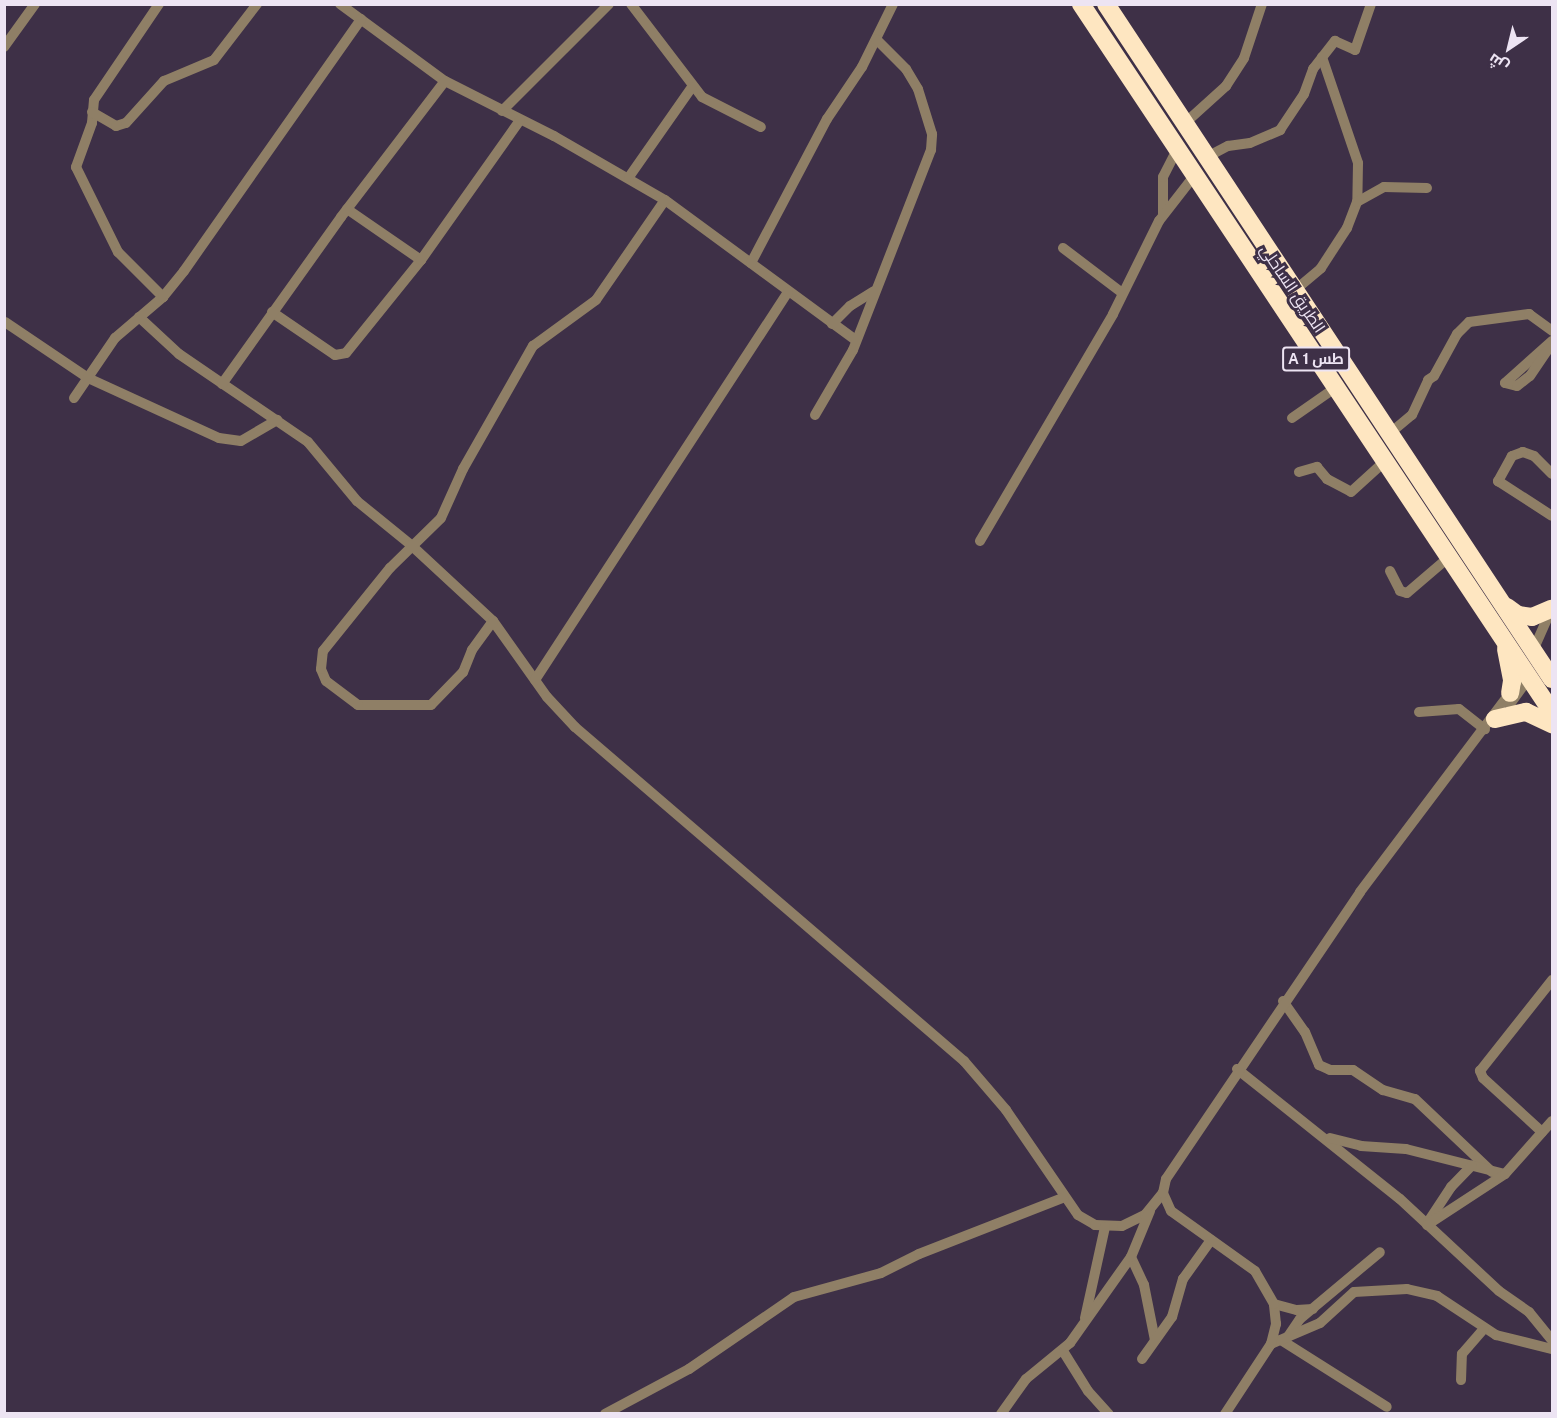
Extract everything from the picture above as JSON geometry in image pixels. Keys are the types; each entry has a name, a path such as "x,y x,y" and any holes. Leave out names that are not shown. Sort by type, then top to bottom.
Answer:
{"highway":[{"name":"الطريق الساحلي","path":"1081,4 1552,712"},
{"name":"الطريق الساحلي","path":"1106,4 1205,158 1552,679"},
{"path":"1506,607 1518,615 1532,617 1552,613"},
{"path":"1504,639 1512,674 1510,693"},
{"path":"1489,724 1526,712 1552,724"}],"street":[{"path":"4,47 35,4"},
{"path":"159,4 97,95 76,170 95,199 118,252 163,297"},
{"path":"92,112 116,126 126,123 164,81 214,60 257,4"},
{"path":"340,4 445,81 629,177 665,200 854,339"},
{"path":"502,111 609,4"},
{"path":"631,4 692,87 712,105 760,127"},
{"path":"751,263 827,119 862,67 893,4"},
{"path":"1184,124 1226,86 1245,58 1262,4"},
{"path":"1205,158 1228,146 1250,143 1280,130 1322,57 1335,41 1354,50 1371,4"},
{"path":"74,398 115,338 163,297 361,20"},
{"path":"815,415 848,358 854,339 868,315 874,291 929,160 932,142 912,79 876,39"},
{"path":"1294,291 1321,268 1347,228 1357,202 1358,163 1322,57"},
{"path":"222,384 347,209 445,81"},
{"path":"629,177 692,87"},
{"path":"272,312 331,352 342,355 421,260 520,120"},
{"path":"1163,214 1163,177 1177,150"},
{"path":"980,541 1113,314 1121,292 1163,214 1194,176"},
{"path":"1357,202 1384,187 1427,188"},
{"path":"493,621 472,650 463,672 431,705 358,705 326,681 321,669 323,651 411,545 441,519 464,469 533,346 596,300 665,200"},
{"path":"347,209 421,260"},
{"path":"1063,248 1121,292"},
{"path":"832,324 850,306 874,291"},
{"path":"535,680 788,292"},
{"path":"1389,434 1412,415 1428,380 1434,376 1457,334 1469,322 1529,314 1552,331"},
{"path":"139,317 179,354 315,448 357,501 411,545 493,621 535,680 575,727 971,1069 1006,1110 1063,1197 1078,1215 1105,1227 1130,1224 1150,1208 1163,1192 1169,1173 1283,1001 1360,892 1528,674 1552,613"},
{"path":"5,322 88,378 231,440 251,438 277,420"},
{"path":"1552,342 1530,376 1517,386 1505,383 1552,342"},
{"path":"1292,418 1335,388"},
{"path":"1552,474 1534,456 1523,453 1512,456 1498,481 1552,516"},
{"path":"1299,472 1317,467 1327,479 1351,492 1384,462"},
{"path":"1390,571 1400,591 1407,593 1449,557"},
{"path":"1489,724 1510,693 1528,674"},
{"path":"1419,712 1459,709 1489,724"},
{"path":"1542,1132 1483,1078 1480,1071 1552,980"},
{"path":"1283,1001 1305,1032 1319,1065 1330,1070 1353,1070 1383,1090 1415,1099 1492,1172"},
{"path":"1237,1069 1325,1137 1427,1225 1499,1292 1522,1305 1552,1340"},
{"path":"1427,1225 1505,1174 1552,1120"},
{"path":"1325,1137 1355,1145 1406,1149 1505,1174"},
{"path":"1427,1225 1442,1199 1472,1166"},
{"path":"1163,1192 1171,1211 1255,1271 1274,1304 1280,1341 1387,1407"},
{"path":"605,1413 689,1369 794,1297 881,1273 919,1254 1063,1197"},
{"path":"1001,1413 1026,1379 1063,1351 1083,1325 1131,1257 1150,1208"},
{"path":"1083,1325 1105,1227"},
{"path":"1142,1359 1176,1309 1183,1279 1211,1240"},
{"path":"1225,1413 1295,1325 1380,1252"},
{"path":"1131,1257 1144,1285 1155,1340"},
{"path":"1280,1341 1320,1323 1349,1295 1365,1290 1427,1292 1484,1329 1521,1344 1552,1349"},
{"path":"1274,1304 1290,1309 1313,1309"},
{"path":"1461,1380 1462,1354 1484,1329"},
{"path":"1063,1351 1088,1391 1109,1413"}]}
